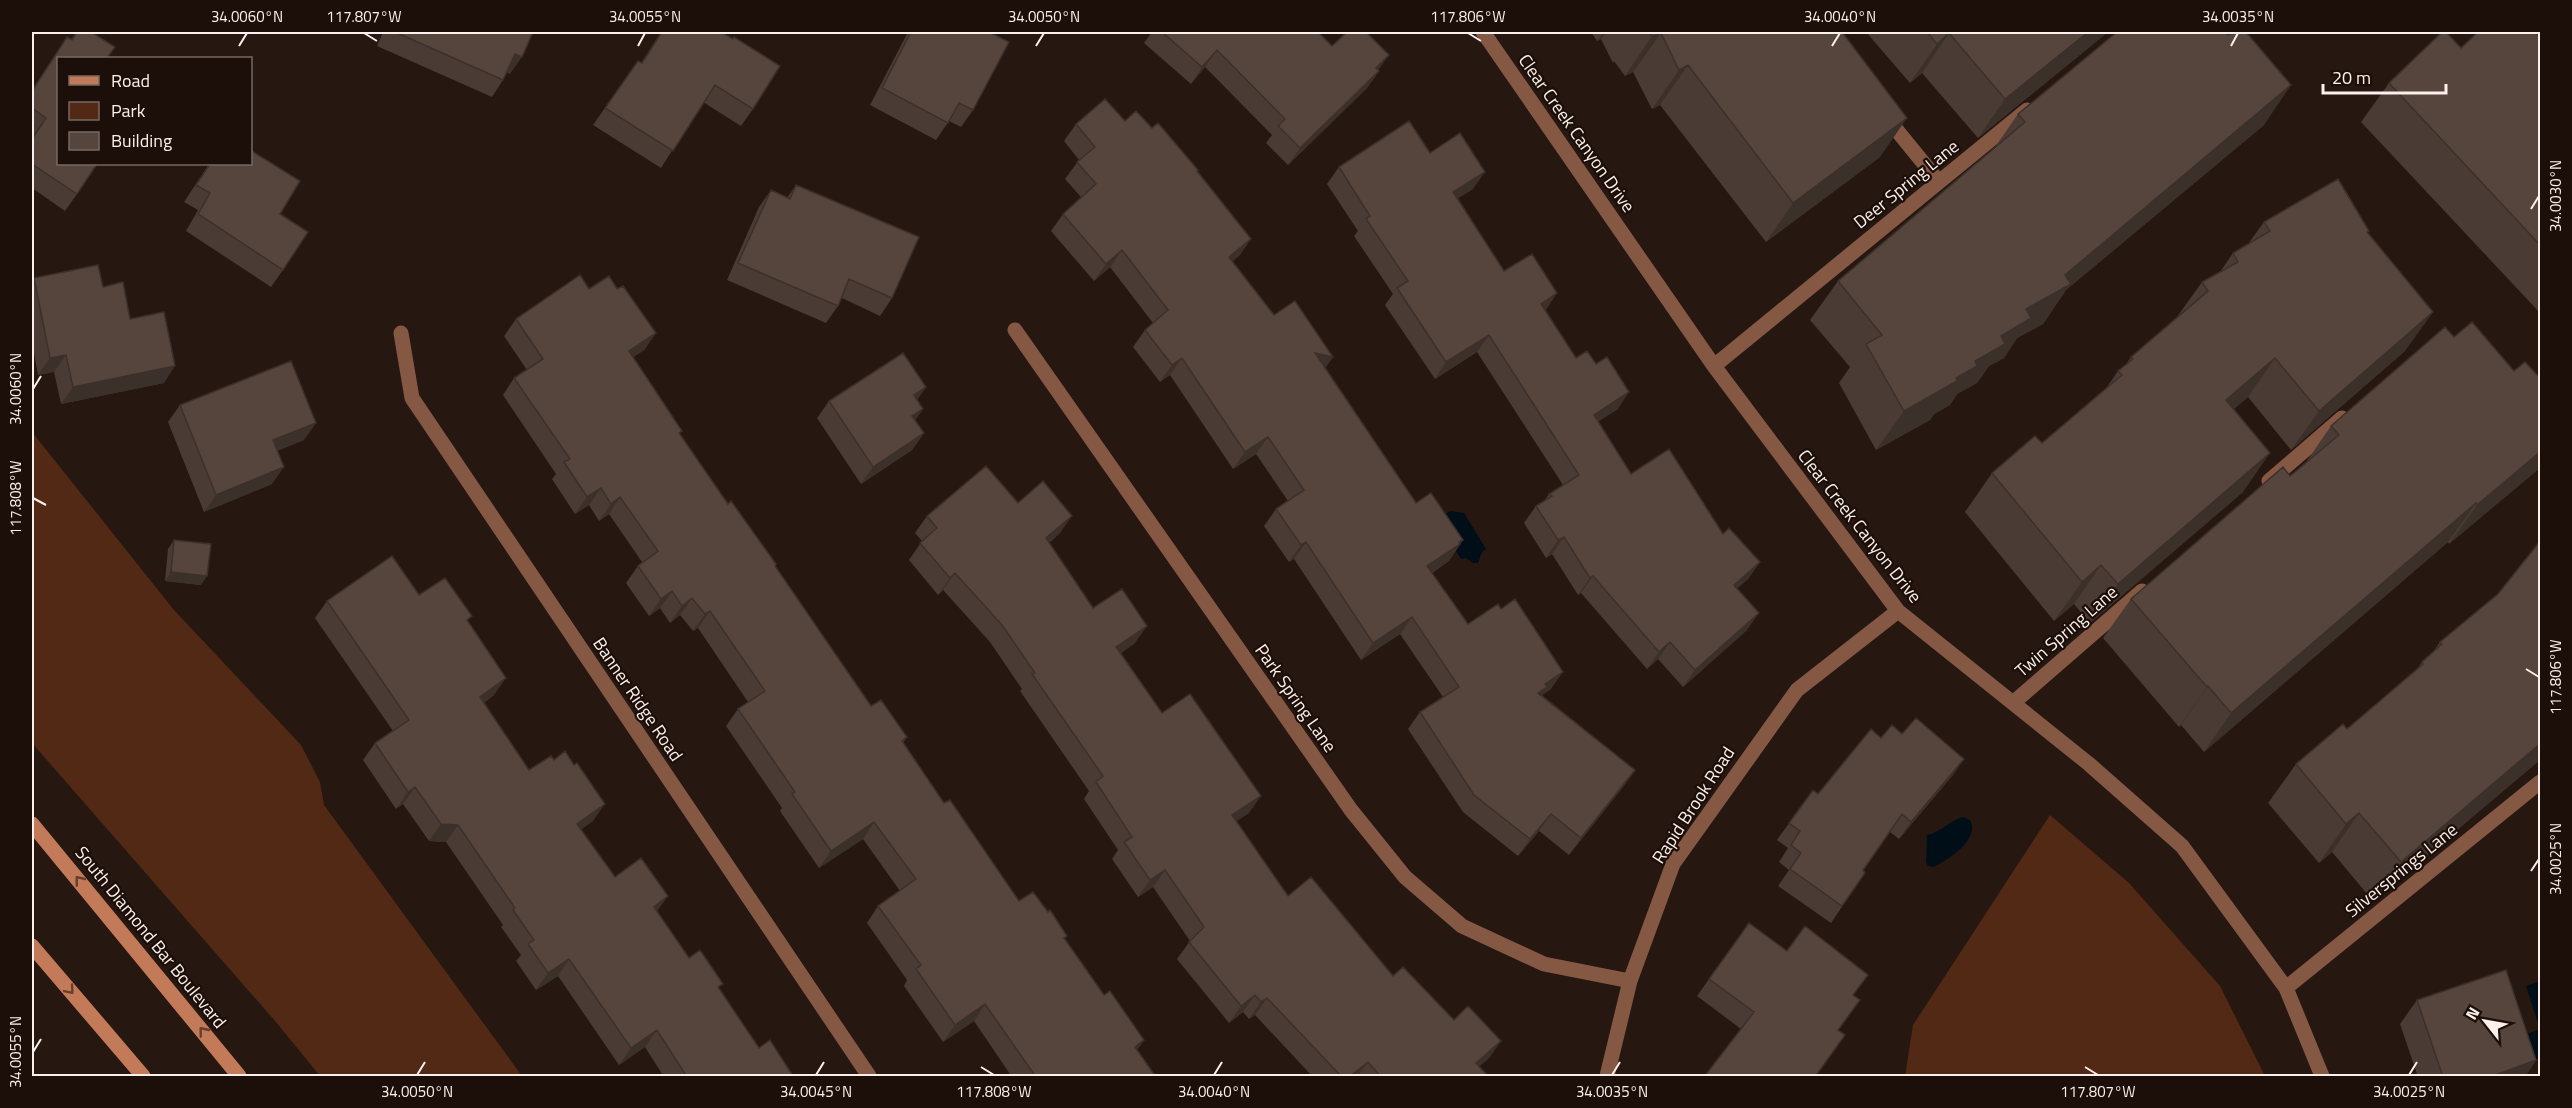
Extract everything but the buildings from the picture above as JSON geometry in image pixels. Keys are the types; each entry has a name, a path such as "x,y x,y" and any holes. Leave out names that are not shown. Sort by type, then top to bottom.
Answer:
{"main road":[{"name":"South Diamond Bar Boulevard","path":"32,824 239,1077"},
{"path":"32,946 142,1077"}],"street":[{"name":"Clear Creek Canyon Drive","path":"1484,32 1714,366 1898,610 2089,764 2182,846 2286,988 2322,1077"},
{"name":"Deer Spring Lane","path":"1714,366 2040,99"},
{"path":"1874,102 1939,182"},
{"name":"Park Spring Lane","path":"1015,330 1351,810 1405,877 1462,926 1513,950 1544,964 1630,981"},
{"name":"Banner Ridge Road","path":"401,333 412,398 869,1077"},
{"path":"2255,494 2354,408"},
{"name":"Twin Spring Lane","path":"2013,703 2157,579"},
{"name":"Rapid Brook Road","path":"1607,1077 1630,981 1673,864 1726,786 1797,690 1898,610"},
{"name":"Silversprings Lane","path":"2286,988 2541,782"}],"green space":[{"path":"32,432 174,610 301,745 320,782 324,805 522,1076 320,1076 276,1022 32,743"},
{"path":"2050,815 2129,883 2220,986 2265,1076 1905,1076 1913,1025"}],"shaded area":[{"path":"1450,511 1464,513 1486,549 1482,552 1478,563 1473,563 1466,558 1461,559 1441,526 1444,515"},
{"path":"1963,817 1970,820 1972,827 1967,842 1934,867 1928,866 1926,862 1927,835"},
{"path":"2540,981 2540,1029 2526,986"},
{"path":"2540,1029 2540,1058 2521,1064 2513,1039"}]}
